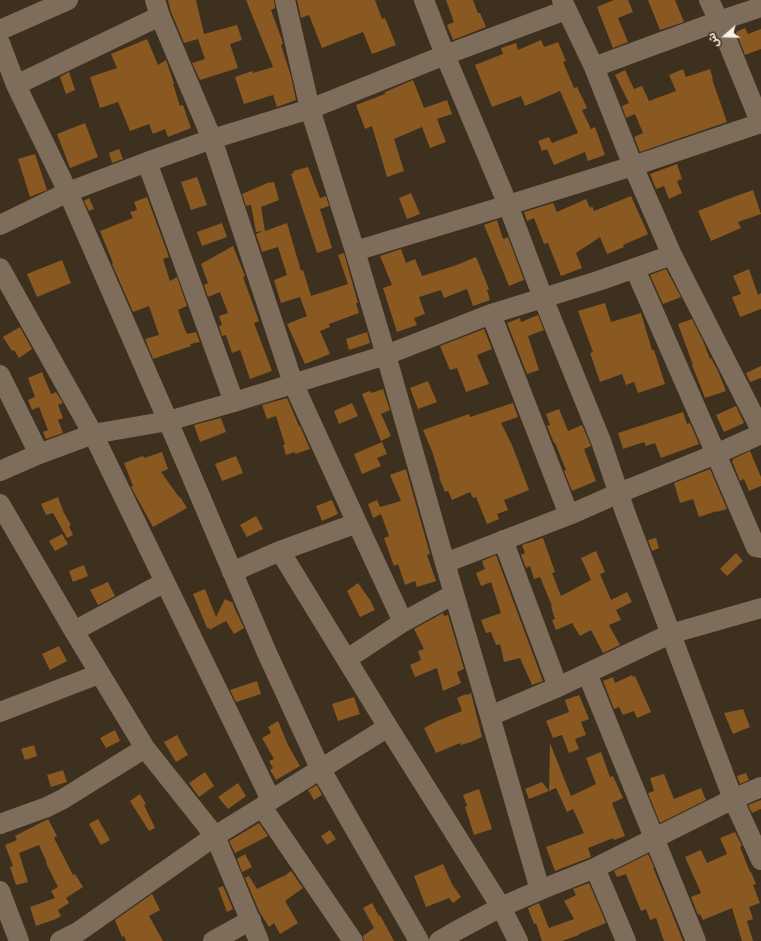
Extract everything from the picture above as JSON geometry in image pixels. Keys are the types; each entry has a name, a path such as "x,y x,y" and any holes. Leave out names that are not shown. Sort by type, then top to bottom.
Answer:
{"street":[{"path":"0,30 68,0"},
{"path":"285,0 310,109 355,250 386,355 540,890"},
{"path":"424,0 444,55 508,205 543,298 601,441 625,512 733,799 761,860"},
{"path":"355,250 634,166 761,123 709,0"},
{"path":"0,225 68,192 212,138 310,109 564,5 594,67 672,255 761,430"},
{"path":"16,84 158,8 212,138 293,383 403,622"},
{"path":"594,67 719,21 761,8"},
{"path":"0,43 16,84 68,192 267,653 320,768 419,941"},
{"path":"147,162 234,402"},
{"path":"0,471 39,454 93,434 168,421 386,355 491,314 598,281 672,255"},
{"path":"0,268 93,434 165,582 266,803 353,941"},
{"path":"634,268 755,545 756,547 761,548"},
{"path":"491,314 569,514"},
{"path":"0,375 39,454"},
{"path":"445,564 716,454 761,434"},
{"path":"0,504 99,674 145,748 215,836 259,941"},
{"path":"232,572 280,551 357,523"},
{"path":"503,540 558,687"},
{"path":"280,551 388,728 501,907 518,941"},
{"path":"74,631 165,582"},
{"path":"347,660 403,622 454,594"},
{"path":"490,716 558,687 670,634 761,608"},
{"path":"587,673 696,941"},
{"path":"0,712 99,674"},
{"path":"75,938 215,836 320,768 388,728"},
{"path":"0,824 47,807 63,799 145,748"},
{"path":"439,941 501,907 595,868 733,799 761,787"},
{"path":"595,868 626,941"},
{"path":"0,891 19,941"},
{"path":"213,941 251,920"}],"building":[{"path":"168,0 196,0 204,34 237,25 242,40 230,44 238,68 200,80 192,63 205,59 198,39 184,43 171,12"},
{"path":"246,0 274,0 275,8 271,10 282,40 283,44 281,45 291,76 296,100 277,107 273,95 244,104 235,77 252,71 253,73 273,67"},
{"path":"297,0 375,0 382,19 385,18 396,45 372,54 363,32 322,48 309,15 301,18"},
{"path":"446,0 473,0 486,27 453,40 447,25 454,22"},
{"path":"614,0 628,0 633,12 618,18 628,42 613,48 597,7"},
{"path":"648,0 675,0 684,22 660,30"},
{"path":"745,28 748,34 761,29 761,49 745,55 736,32"},
{"path":"147,39 158,65 166,60 180,106 183,105 191,128 168,137 165,129 153,134 149,124 130,131 118,102 100,108 90,77 117,68 111,54"},
{"path":"541,40 544,47 558,42 566,61 563,62 574,88 577,87 587,108 582,110 591,129 595,127 605,155 588,161 585,152 554,165 547,149 542,151 538,141 549,137 552,143 578,133 560,91 525,106 521,96 492,107 475,65 503,54 501,48 516,43 518,50"},
{"path":"683,69 686,77 710,69 727,122 640,152 634,137 643,133 635,114 626,118 622,106 629,103 615,75 625,70 634,89 642,86 649,101 676,91 669,75"},
{"path":"69,72 75,90 66,94 60,77"},
{"path":"413,80 424,108 447,100 452,114 437,119 446,142 430,148 422,127 394,139 404,171 387,177 372,126 365,129 356,105 385,94 385,92"},
{"path":"85,123 98,157 70,168 57,134"},
{"path":"119,149 123,159 112,163 109,153"},
{"path":"35,154 47,190 30,197 18,159"},
{"path":"677,164 682,179 677,181 682,193 669,199 664,186 656,189 650,174"},
{"path":"308,167 320,198 326,196 329,206 320,209 332,248 317,253 291,174 294,173 293,171"},
{"path":"197,177 207,205 191,210 181,182"},
{"path":"270,182 274,182 279,200 261,207 265,231 287,223 301,271 303,270 311,296 348,284 338,255 344,253 358,303 356,303 359,313 329,324 330,327 320,331 330,354 305,364 287,324 307,316 300,297 281,303 274,280 287,275 278,247 262,252 256,234 263,231 256,232 251,205 246,206 242,194"},
{"path":"753,190 761,214 738,222 741,228 711,241 698,211"},
{"path":"411,193 420,214 407,219 399,198"},
{"path":"631,196 648,234 607,254 600,237 576,253 582,268 561,276 548,243 544,244 534,218 527,221 524,212 553,203 557,212 586,199 590,208 592,206 594,211"},
{"path":"147,197 169,257 163,259 170,281 177,277 187,306 178,310 185,330 187,334 196,332 200,342 190,344 191,346 153,359 145,339 159,335 149,306 133,312 112,264 113,263 100,231 133,218 130,212 137,210 134,202"},
{"path":"89,198 94,209 89,211 84,201"},
{"path":"497,220 503,239 508,237 524,280 509,286 484,225"},
{"path":"222,223 227,237 202,246 197,232"},
{"path":"233,246 245,276 243,277 259,321 254,323 272,371 250,379 240,350 232,353 226,335 222,336 219,326 222,325 219,316 228,313 220,292 208,297 204,285 208,283 201,264"},
{"path":"401,249 406,263 415,259 422,276 476,257 489,289 487,290 490,300 473,306 467,289 444,298 441,290 419,297 425,314 414,318 417,325 397,332 383,288 392,285 380,256"},
{"path":"62,260 71,283 37,297 27,274"},
{"path":"666,269 681,297 663,304 650,275"},
{"path":"749,269 758,295 761,293 761,309 740,317 732,297 741,294 733,276"},
{"path":"605,303 611,322 641,313 652,350 654,350 665,384 638,393 634,382 626,385 622,374 600,382 590,353 593,352 578,311"},
{"path":"538,315 544,330 528,336 539,370 527,374 507,323 520,318 521,322"},
{"path":"692,319 710,359 711,358 718,371 726,391 705,398 678,324"},
{"path":"20,327 32,349 19,358 14,350 12,351 3,337"},
{"path":"484,329 492,349 477,355 489,384 466,392 457,368 450,370 440,346"},
{"path":"367,332 370,343 349,350 346,339"},
{"path":"761,366 761,378 750,382 746,373"},
{"path":"42,372 51,394 56,392 63,403 58,405 63,418 58,420 63,433 46,439 43,432 48,430 39,407 32,410 28,400 35,397 28,378"},
{"path":"428,381 437,402 418,409 410,388"},
{"path":"383,389 390,410 381,414 391,436 381,441 362,394 370,391 372,393"},
{"path":"287,398 310,449 295,454 295,452 286,455 283,445 285,445 276,416 267,419 262,405"},
{"path":"352,403 358,416 339,424 334,411"},
{"path":"513,403 518,417 501,423 512,445 529,490 504,500 508,510 497,514 499,519 487,524 476,497 473,498 470,492 452,500 448,491 445,492 432,451 423,430 469,414 470,417"},
{"path":"736,406 744,423 724,432 716,415"},
{"path":"559,409 568,431 582,425 591,446 584,449 596,481 572,491 564,471 566,470 547,426 550,425 546,414"},
{"path":"683,412 687,424 690,423 699,444 661,458 655,443 646,446 644,442 623,449 618,433"},
{"path":"221,418 226,432 200,442 194,425"},
{"path":"382,442 387,454 377,458 381,466 362,474 354,454"},
{"path":"750,451 761,477 761,486 749,491 744,479 740,481 732,461 733,459"},
{"path":"162,452 168,469 161,472 187,508 153,527 131,487 133,486 124,463 143,456 144,458"},
{"path":"236,456 243,473 222,481 215,464"},
{"path":"406,469 430,554 427,555 436,581 417,587 415,581 405,585 398,564 394,566 384,538 389,536 381,514 373,518 368,504 377,500 380,507 401,501 390,475"},
{"path":"710,469 727,509 699,517 693,499 680,503 674,483"},
{"path":"58,497 64,513 71,525 69,526 73,535 67,538 53,513 46,515 41,504"},
{"path":"332,500 338,514 322,521 316,506"},
{"path":"256,516 263,529 247,537 240,525"},
{"path":"62,534 68,544 55,551 49,541"},
{"path":"543,538 555,572 552,573 561,596 591,580 581,558 596,551 605,572 600,574 611,600 627,592 632,602 616,610 621,620 609,625 620,645 603,653 591,630 580,636 572,623 556,630 552,620 555,619 552,606 540,577 534,579 530,566 526,568 521,555 525,553 522,545"},
{"path":"656,538 659,548 652,551 648,540"},
{"path":"736,553 743,561 727,576 720,569"},
{"path":"496,555 543,681 532,685 520,658 504,662 500,644 496,645 491,632 486,633 481,620 501,613 491,582 481,586 476,573 485,569 482,561"},
{"path":"84,565 88,576 73,582 69,571"},
{"path":"108,582 115,596 98,605 90,590"},
{"path":"358,583 375,610 360,617 347,591"},
{"path":"205,589 216,617 225,599 233,603 244,628 234,634 226,621 209,630 210,628 207,628 193,594"},
{"path":"443,613 444,616 448,615 464,669 457,672 461,683 443,691 437,668 415,677 410,665 421,660 418,651 424,649 414,629"},
{"path":"59,646 67,661 50,670 42,654"},
{"path":"632,675 633,677 635,676 651,712 637,718 634,711 623,715 619,707 614,709 603,681 613,677 615,683"},
{"path":"257,681 261,694 236,702 230,690"},
{"path":"471,693 482,737 461,745 460,743 436,753 424,728 462,711 457,698"},
{"path":"579,695 589,719 581,722 586,735 575,739 579,749 569,753 562,735 553,738 546,721 569,712 565,700"},
{"path":"354,697 360,714 338,721 332,704"},
{"path":"743,709 750,727 733,734 724,713"},
{"path":"278,721 288,745 300,766 276,780 270,770 273,768 269,761 274,759 262,738 271,733 268,727"},
{"path":"115,730 120,741 106,748 100,738"},
{"path":"177,735 188,755 176,762 164,742"},
{"path":"550,743 571,796 596,784 586,758 601,752 610,777 613,776 623,798 612,803 625,836 614,840 613,838 588,848 591,857 555,871 546,847 584,833 573,809 567,812 556,788 549,791"},
{"path":"34,745 37,756 25,760 21,749"},
{"path":"63,770 67,782 51,787 47,775"},
{"path":"205,772 214,786 199,797 189,783"},
{"path":"746,773 749,780 740,784 737,776"},
{"path":"664,774 674,799 701,788 706,800 660,823 648,793 654,791 650,778"},
{"path":"542,782 549,791 529,799 525,789"},
{"path":"238,783 246,796 228,809 218,797"},
{"path":"317,785 322,795 314,800 308,790"},
{"path":"479,789 492,829 474,835 465,807 467,806 463,795"},
{"path":"140,794 146,804 144,805 155,828 149,831 130,801"},
{"path":"761,800 761,809 752,813 748,805"},
{"path":"48,819 57,836 54,838 73,875 75,874 83,887 66,898 69,903 58,910 61,916 36,926 30,907 55,898 51,891 58,887 39,845 19,853 28,882 16,885 10,867 13,866 5,845 17,840 15,836"},
{"path":"98,819 110,840 101,845 89,824"},
{"path":"259,823 268,836 235,853 229,841"},
{"path":"330,830 336,839 327,845 321,836"},
{"path":"735,832 742,846 740,847 756,884 753,885 760,903 749,907 753,919 747,921 753,941 742,941 732,908 703,920 700,914 698,915 691,897 701,893 685,857 701,850 707,863 727,854 720,838"},
{"path":"245,854 252,867 242,872 237,859"},
{"path":"648,854 683,941 664,941 656,918 650,920 646,909 641,911 626,874 617,877 614,871"},
{"path":"443,864 452,884 461,897 453,903 449,898 426,907 414,876"},
{"path":"291,871 303,888 285,901 298,923 280,934 274,923 269,927 259,911 245,878 249,876 257,889 283,877"},
{"path":"589,883 606,923 562,941 542,941 536,923 534,924 528,908 539,903 549,928 574,919 564,901 576,895 573,889"},
{"path":"223,886 233,909 227,912 218,888"},
{"path":"152,894 160,910 149,916 163,941 126,941 124,936 122,937 115,920"},
{"path":"372,903 394,941 364,941 363,936 374,928 363,908"}]}
